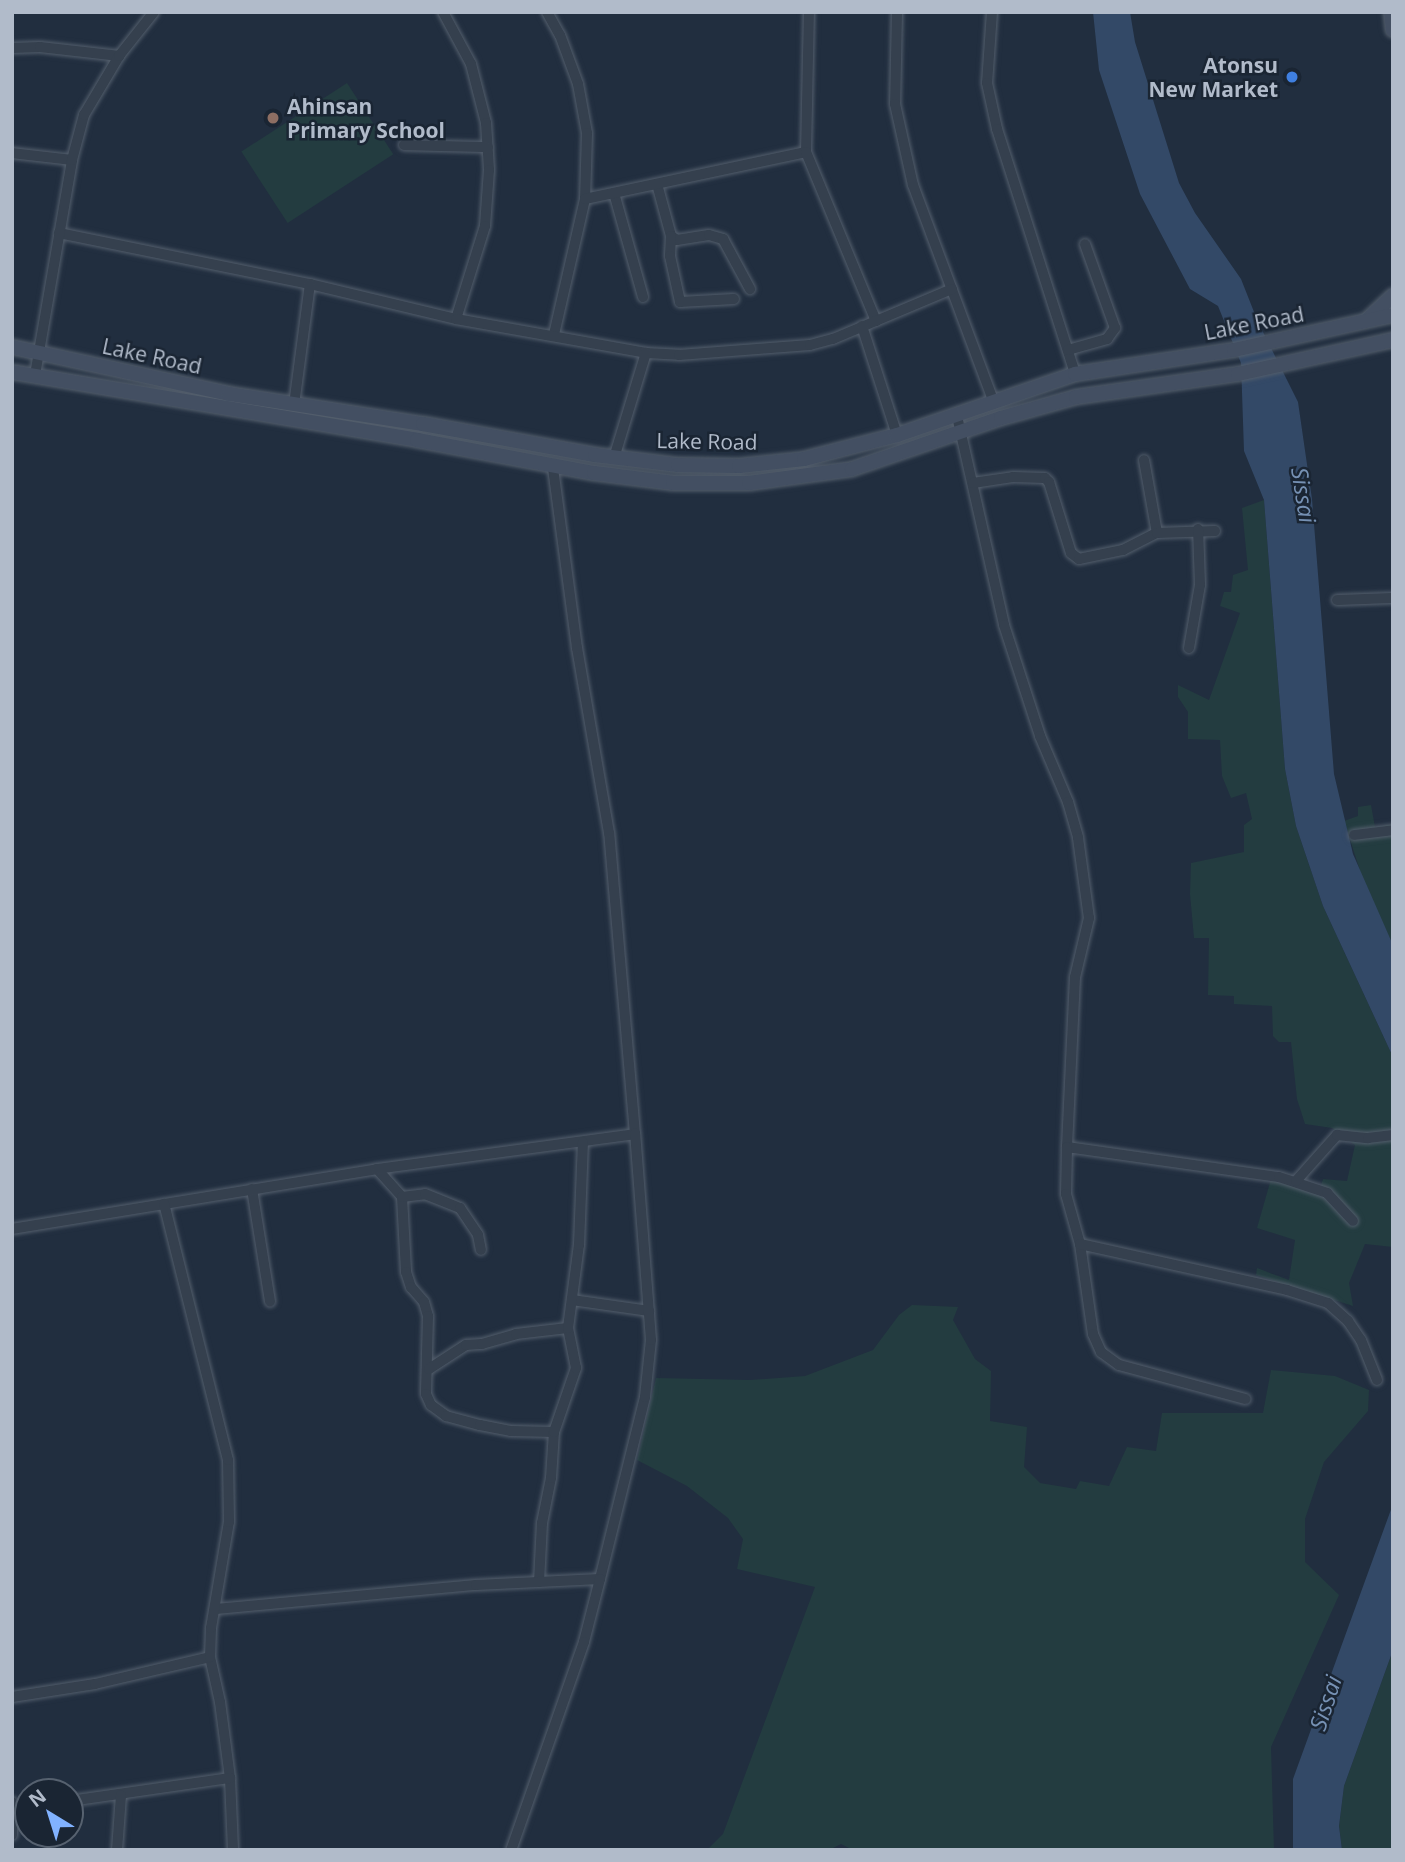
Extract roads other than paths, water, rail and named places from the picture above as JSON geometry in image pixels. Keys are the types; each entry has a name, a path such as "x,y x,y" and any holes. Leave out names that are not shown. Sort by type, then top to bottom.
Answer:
{"main road":[{"path":"1391,12 1393,30"},
{"path":"1365,321 1393,296"},
{"name":"Lake Road","path":"12,347 293,405 614,458 678,465 739,467 804,458 897,435 1075,374 1234,350 1393,315"},
{"name":"Lake Road","path":"12,372 417,440 553,467 673,483 748,483 852,469 961,431 1076,397 1238,374 1393,340"}],"street":[{"path":"35,375 72,160 85,115 120,56 154,12"},
{"path":"443,12 471,64 486,123 488,147 489,197 485,226 456,319"},
{"path":"547,12 560,34 578,84 587,133 585,199 554,334"},
{"path":"809,12 806,152 876,321"},
{"path":"897,12 895,104 913,185 994,403"},
{"path":"992,12 987,83 997,129 1075,374"},
{"path":"12,48 40,47 120,56"},
{"path":"404,145 488,147"},
{"path":"585,199 806,152"},
{"path":"12,153 72,160"},
{"path":"657,184 671,236 670,256 680,302 734,299"},
{"path":"614,193 643,298"},
{"path":"59,233 310,284 456,319 554,334 646,353 679,355 810,345 952,289"},
{"path":"671,236 677,240 709,235 723,239 729,244 750,289"},
{"path":"1068,350 1107,339 1115,328 1085,244"},
{"path":"293,405 310,284"},
{"path":"862,326 897,435"},
{"path":"614,458 646,353"},
{"path":"957,416 1016,664 1040,736 1068,802 1077,838 1089,918 1075,977 1066,1194 1080,1244 1093,1334 1101,1352 1119,1365 1245,1399"},
{"path":"1144,460 1157,533"},
{"path":"511,1850 584,1642 645,1396 651,1340 609,833 577,648 553,467"},
{"path":"973,483 1021,476 1045,478 1049,482 1071,553 1079,559 1123,550 1157,533 1198,529 1215,531"},
{"path":"1189,648 1200,585 1198,529"},
{"path":"1337,600 1393,598"},
{"path":"1354,835 1393,830"},
{"path":"12,1229 377,1169 635,1134"},
{"path":"1296,1181 1337,1135 1368,1138 1393,1135"},
{"path":"539,1582 543,1510 551,1478 554,1432 576,1368 568,1328 579,1245 583,1142"},
{"path":"1067,1147 1234,1169 1296,1181 1327,1193 1353,1221"},
{"path":"377,1169 402,1197 405,1272 411,1287 424,1302 428,1316 426,1332 429,1369 426,1394 431,1405 446,1416 511,1431 554,1432"},
{"path":"252,1189 270,1302"},
{"path":"402,1197 425,1194 460,1208 478,1235 481,1250"},
{"path":"164,1204 228,1460 229,1522 211,1628 210,1657 220,1702 230,1778 233,1850"},
{"path":"1080,1244 1287,1290 1328,1303 1348,1321 1361,1339 1377,1380"},
{"path":"572,1300 649,1311"},
{"path":"429,1369 466,1345 482,1345 516,1334 568,1328"},
{"path":"216,1609 600,1579"},
{"path":"12,1697 95,1684 210,1657"},
{"path":"84,1799 230,1778"},
{"path":"117,1850 121,1795"},
{"path":"12,1835 13,1807"}],"water":[{"name":"Sissai","path":"1093,12 1130,12 1135,42 1179,183 1195,213 1241,279 1258,322 1298,402 1312,499 1334,774 1353,854 1393,945 1393,1057 1323,906 1296,826 1285,769 1264,500 1244,451 1241,363 1218,306 1190,289 1140,194 1099,70"},
{"name":"Sissai","path":"1393,1504 1393,1650 1344,1786 1339,1826 1342,1850 1293,1850 1293,1779"}],"place":[{"name":"Atonsu New Market","path":"1292,77"},
{"name":"Ahinsan Primary School","path":"273,118"}]}
